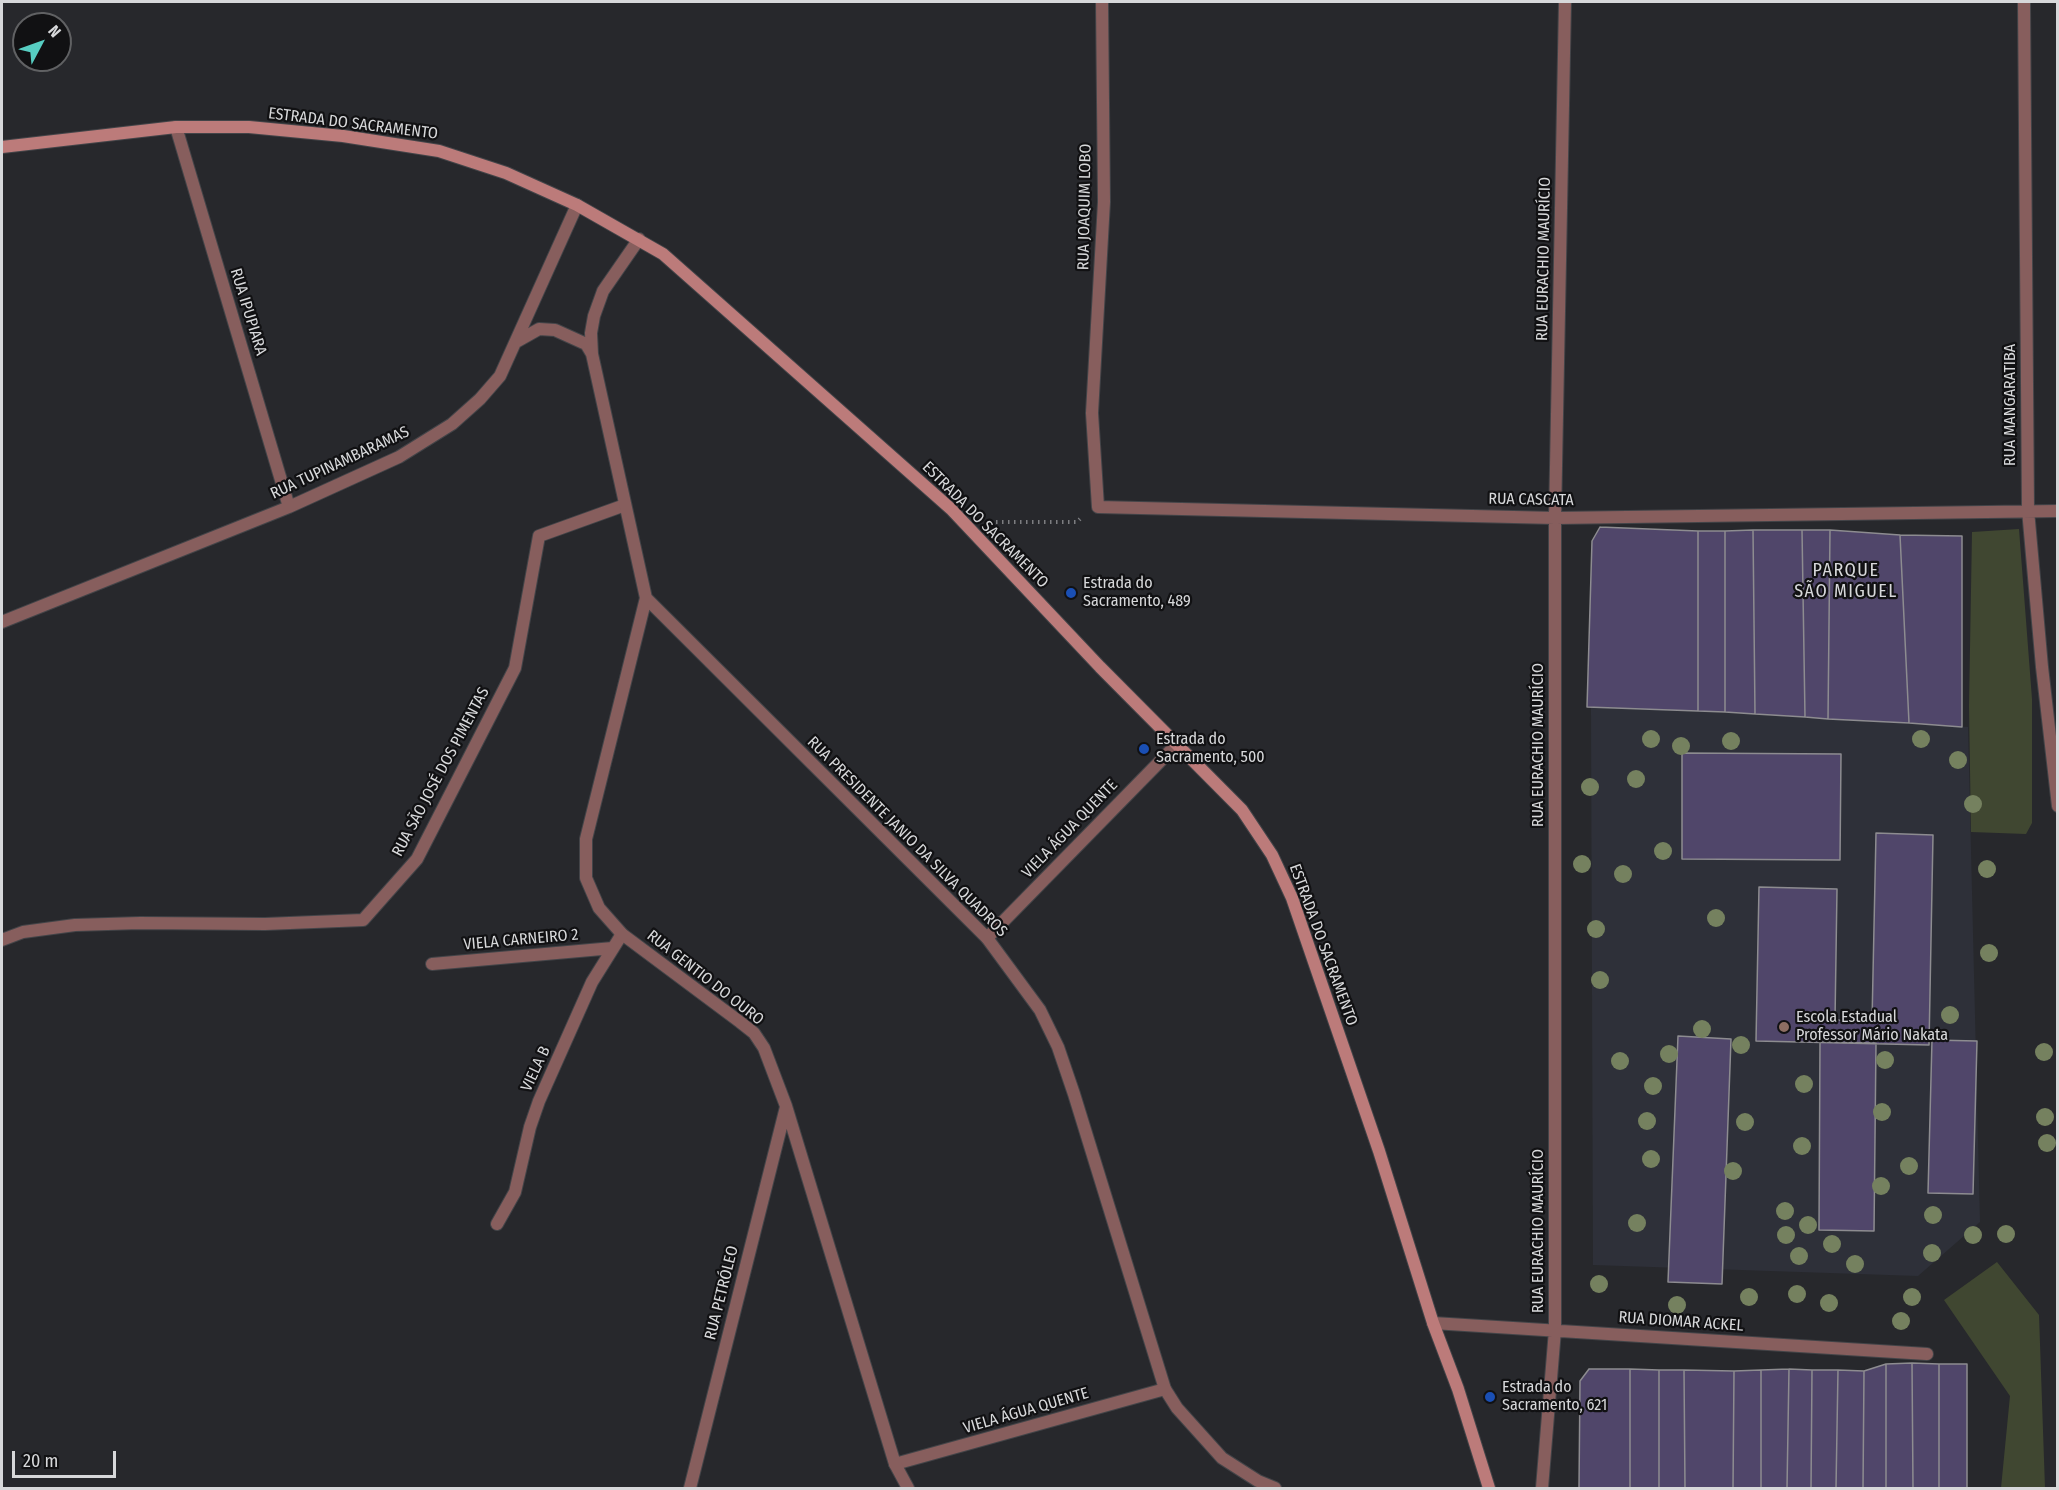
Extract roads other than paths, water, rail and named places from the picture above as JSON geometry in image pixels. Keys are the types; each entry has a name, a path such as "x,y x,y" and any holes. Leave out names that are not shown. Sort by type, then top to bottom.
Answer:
{"street":[{"name":"RUA JOAQUIM LOBO","path":"1098,507 1092,413 1104,202 1102,2"},
{"name":"RUA EURACHIO MAURÍCIO","path":"1542,1488 1555,1330 1556,518 1565,2"},
{"name":"RUA MANGARATIBA","path":"2024,2 2028,510 2042,667 2058,806"},
{"name":"ESTRADA DO SACRAMENTO","path":"2,147 176,127 249,127 343,136 439,151 507,173 577,205 663,254 951,509 1100,667 1242,810 1272,855 1292,898 1490,1488"},
{"name":"RUA IPUPIARA","path":"176,127 288,507"},
{"name":"RUA TUPINAMBARAMAS","path":"2,622 288,507 399,457 452,424 501,376 577,205"},
{"path":"639,239 603,291 594,316 591,354 646,598"},
{"path":"516,342 539,329 555,330 585,344 591,354"},
{"name":"RUA SÃO JOSÉ DOS PIMENTAS","path":"2,940 23,932 75,925 265,924 363,920 417,859 515,668 539,536 625,505"},
{"name":"RUA CASCATA","path":"1098,507 1556,518 2058,511"},
{"name":"RUA GENTIO DO OURO","path":"646,598 586,839 586,878 599,908 622,934 753,1033 764,1048 786,1106 895,1464 909,1488"},
{"name":"RUA PRESIDENTE JANIO DA SILVA QUADROS","path":"646,598 987,938 1040,1010 1058,1047 1165,1389 1177,1408 1222,1458 1258,1481 1275,1488"},
{"name":"VIELA ÁGUA QUENTE","path":"987,938 1177,744"},
{"name":"VIELA B","path":"497,1224 515,1191 530,1127 539,1101 592,982 622,934"},
{"name":"VIELA CARNEIRO 2","path":"432,964 613,948"},
{"name":"RUA PETRÓLEO","path":"690,1488 786,1106"},
{"name":"RUA DIOMAR ACKEL","path":"1434,1323 1927,1354"},
{"name":"VIELA ÁGUA QUENTE","path":"895,1464 1165,1389"}],"place":[{"name":"Estrada do Sacramento, 489","path":"1071,593"},
{"name":"Estrada do Sacramento, 500","path":"1144,749"},
{"name":"Escola Estadual Professor Mário Nakata","path":"1784,1027"},
{"name":"Estrada do Sacramento, 621","path":"1490,1397"}],"district":[{"name":"PARQUE SÃO MIGUEL","path":"1846,581"}]}
